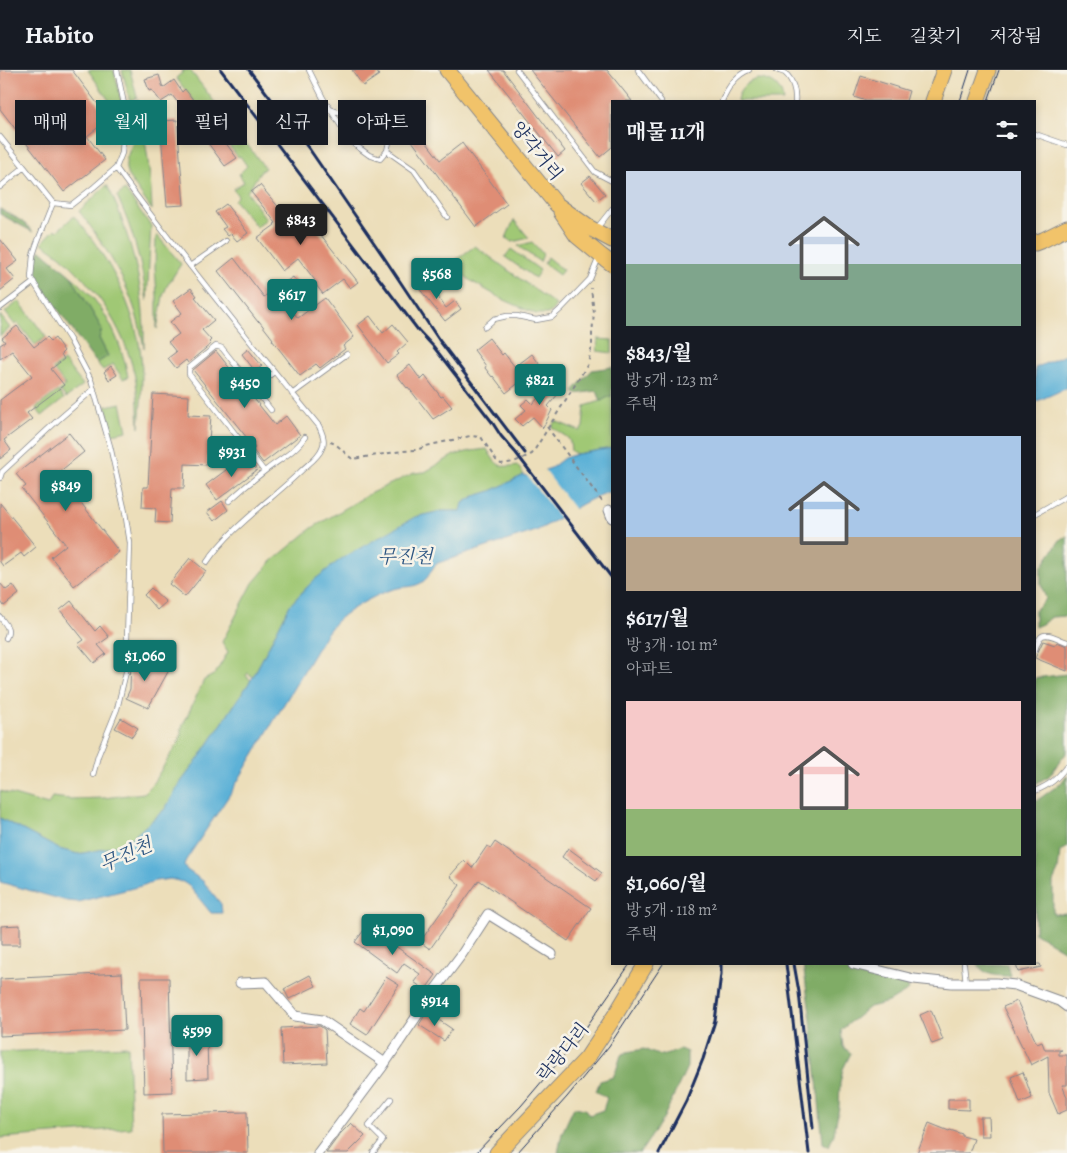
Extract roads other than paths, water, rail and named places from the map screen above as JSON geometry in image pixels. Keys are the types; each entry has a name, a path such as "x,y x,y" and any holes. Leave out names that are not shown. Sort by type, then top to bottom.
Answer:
{"main road":[{"name":"양각거리","path":"447,70 556,204 594,231 611,240"},
{"path":"933,100 944,70"},
{"path":"977,100 988,70"},
{"path":"556,204 578,236 606,260"},
{"path":"1036,242 1067,228"},
{"name":"락랑다리","path":"497,1153 587,1058 645,965"}],"street":[{"path":"318,1153 385,1063 488,914 552,954"},
{"path":"857,965 914,979 952,983 1015,985 1059,1001 1067,1007"},
{"path":"240,983 266,982 295,1016 322,1020 385,1063"}],"lane":[{"path":"0,137 54,203 71,205 116,168 122,153 125,109 117,70"},
{"path":"310,70 323,98 330,109 351,142 369,155 380,159 387,151 389,142 363,121 330,109"},
{"path":"517,70 596,172 611,180"},
{"path":"638,70 660,100"},
{"path":"722,100 727,90 743,72 749,70"},
{"path":"777,70 785,73 794,86 795,100"},
{"path":"1036,134 1067,145"},
{"path":"387,151 414,170 447,217"},
{"path":"0,187 24,167"},
{"path":"116,168 154,220 323,433 324,441 317,456 228,537 215,550 207,562"},
{"path":"54,203 33,255 31,278 70,340 91,380 112,455 130,543 126,672 117,708 98,756 93,775"},
{"path":"594,231 611,210"},
{"path":"190,266 226,241"},
{"path":"485,327 494,320 507,316 536,320 552,316 590,279 606,260"},
{"path":"0,308 34,282"},
{"path":"264,471 189,374 189,368 216,346 222,348 271,410"},
{"path":"292,394 348,354"},
{"path":"254,388 274,372"},
{"path":"0,478 2,472 94,389"},
{"path":"229,501 296,447 305,437"},
{"path":"1036,513 1067,496"},
{"path":"0,617 8,626 9,630 6,638"},
{"path":"1036,647 1040,637 1044,635 1067,642"},
{"path":"1036,791 1050,785 1067,766"},
{"path":"964,965 966,983"},
{"path":"373,1153 383,1140 369,1126 391,1100"}],"water":[{"path":"1067,354 1067,388 1036,402 1036,368"},
{"name":"무진천","path":"611,448 611,491 583,504 536,531 438,563 421,583 391,590 367,600 339,619 326,634 230,794 186,860 184,866 203,881 221,904 222,913 211,913 189,886 183,882 170,879 155,881 78,902 67,901 0,882 0,818 59,849 78,854 116,846 132,838 165,809 181,782 253,677 290,605 314,580 341,559 415,517 441,511 461,511 463,503 475,496 491,491 524,475 527,476 551,468 564,458"}],"tram line":[{"path":"960,100 970,70"},
{"path":"988,100 999,70"},
{"path":"476,1153 521,1106 578,1039 629,965"},
{"path":"517,1153 609,1046 662,965"}],"railway":[{"path":"221,70 418,330 433,346 611,577"},
{"path":"249,70 310,150 439,340 525,453"},
{"path":"659,1153 686,1101 703,1059 715,1021 721,965"},
{"path":"786,965 809,1153"},
{"path":"794,965 799,992 813,1128"}]}
